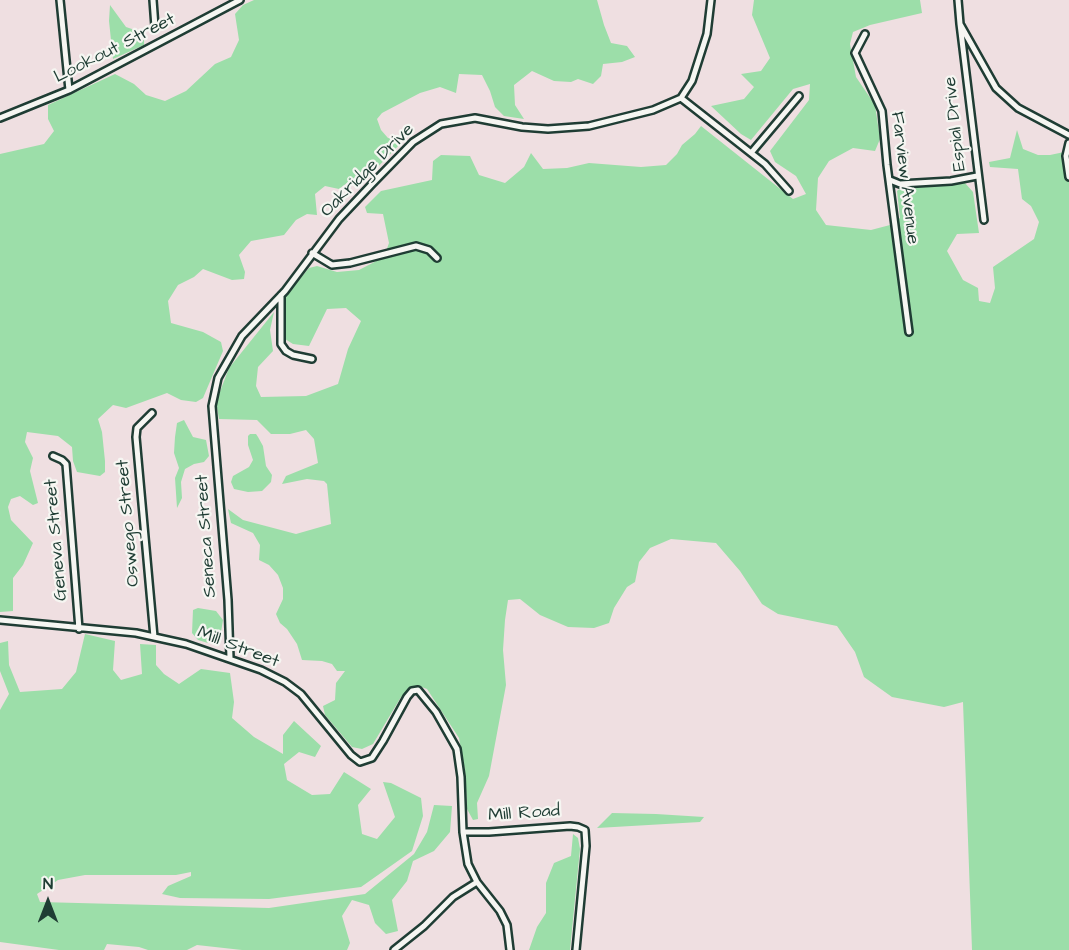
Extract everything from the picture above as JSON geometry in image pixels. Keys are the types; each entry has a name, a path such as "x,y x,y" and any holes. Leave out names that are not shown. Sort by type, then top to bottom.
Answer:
{"street":[{"path":"60,0 69,90"},
{"path":"153,0 155,27"},
{"name":"Lookout Street","path":"0,118 69,90 240,0"},
{"path":"711,0 701,53 692,81 681,98 765,164 789,190"},
{"name":"Espial Drive","path":"958,0 984,220"},
{"path":"960,24 990,79 1009,102 1069,135"},
{"name":"Farview Avenue","path":"865,34 855,53 881,106 909,332"},
{"path":"751,153 799,96"},
{"name":"Oakridge Drive","path":"212,413 214,389 242,336 281,295 312,253 372,184 413,142 441,124 475,118 522,127 548,129 589,126 653,110 681,98"},
{"path":"1069,143 1066,156 1069,177"},
{"path":"890,180 900,184 930,183 977,176"},
{"path":"312,253 332,265 350,263 417,246 429,250 437,258"},
{"path":"281,295 281,344 293,355 312,359"},
{"name":"Seneca Street","path":"212,413 228,600 230,658"},
{"name":"Oswego Street","path":"152,414 137,428 136,436 154,637"},
{"name":"Geneva Street","path":"53,456 66,464 79,629"},
{"name":"Mill Street","path":"0,620 154,637 186,644 261,670 301,693 351,755 360,762 372,758 407,697 412,691 418,690 436,712 457,749 461,777 463,832"},
{"name":"Mill Road","path":"463,832 570,826 585,830 586,846 576,950"},
{"path":"463,832 468,864 477,882 500,911 507,925 510,950"},
{"path":"394,950 424,926 453,897 477,882"}],"green space":[{"path":"254,0 597,0 611,43 627,46 635,57 622,62 603,64 601,76 593,84 578,79 571,82 554,81 532,71 514,85 515,105 524,119 504,116 495,107 482,75 459,74 456,93 440,87 420,93 382,113 377,119 381,130 388,138 403,141 367,178 352,179 339,189 325,186 315,194 317,215 307,214 296,220 284,235 251,241 239,255 245,272 244,279 232,280 203,269 194,277 178,285 168,301 171,323 203,332 221,342 223,351 203,398 196,402 181,400 167,393 126,408 113,405 98,419 102,432 105,461 105,472 100,476 77,472 72,447 58,436 27,432 25,442 33,458 30,471 38,503 33,505 20,496 11,499 8,507 11,520 33,543 23,565 13,578 13,611 0,612 0,154 44,144 54,131 48,119 48,105 115,74 134,84 146,95 165,101 186,91 215,64 231,57 239,40 235,14 243,5"},
{"path":"754,0 920,0 922,13 870,25 853,32 850,44 856,77 875,105 880,139 875,151 853,148 829,161 818,178 816,210 826,225 871,230 890,225 900,218 897,191 902,187 965,183 973,192 979,233 957,234 947,251 963,280 978,288 979,301 990,303 995,288 993,267 1034,239 1039,222 1031,206 1022,199 1018,169 990,167 989,162 1010,158 1017,130 1023,149 1038,155 1069,151 1069,950 972,950 963,702 944,707 892,697 864,677 855,652 837,626 778,614 762,604 740,571 716,543 671,539 650,548 639,562 635,582 627,587 614,608 609,623 594,628 568,627 540,615 520,599 508,600 503,650 506,685 489,776 477,803 478,819 473,820 467,809 465,771 459,738 427,689 419,686 401,697 373,744 362,749 352,747 325,715 323,706 335,700 336,683 345,671 337,671 332,664 322,661 302,660 297,644 280,623 276,614 283,599 283,588 278,575 269,565 259,560 260,545 253,533 231,523 228,509 243,520 296,534 331,524 327,484 324,481 307,479 282,484 286,476 318,463 314,439 306,430 290,434 271,434 257,420 219,419 216,402 229,368 274,312 270,330 273,351 258,367 256,386 261,397 306,396 338,384 348,349 361,321 346,308 327,309 309,346 293,344 285,339 284,298 309,268 317,266 337,272 359,270 384,257 389,243 383,214 367,213 365,207 381,191 432,180 433,161 441,155 470,156 479,175 505,183 524,167 531,153 543,169 567,168 589,163 641,167 666,165 701,126 793,199 806,194 796,176 775,162 770,151 809,100 810,84 793,89 751,140 741,134 711,106 744,99 754,87 741,74 761,71 770,58 752,15"},
{"path":"110,5 126,27 144,33 144,45 113,59 109,21"},
{"path":"184,420 193,437 206,440 209,456 204,462 185,469 181,482 182,498 177,508 175,478 179,468 174,453 175,437 177,423"},
{"path":"250,434 256,434 263,446 266,466 272,475 271,482 262,491 248,492 234,489 231,482 233,476 249,467 253,460 248,445"},
{"path":"198,608 216,611 223,620 221,632 214,635 208,643 198,640 192,633 193,610"},
{"path":"85,634 115,641 113,670 121,680 142,674 140,644 156,645 156,665 164,674 179,684 201,669 230,673 234,702 232,718 254,737 283,754 283,735 294,721 321,746 315,757 299,752 284,764 287,780 312,795 330,794 344,772 371,789 358,805 362,834 377,839 395,817 383,782 391,783 421,798 423,816 412,851 361,887 269,899 180,898 162,894 168,886 191,876 191,872 176,875 85,875 58,880 37,894 40,902 269,908 365,894 414,854 427,832 434,805 452,806 450,832 434,851 413,861 407,881 392,900 398,931 386,934 375,923 369,905 352,900 342,916 350,943 347,950 242,950 197,945 187,950 148,950 107,944 104,950 59,950 0,942 0,710 9,694 0,671 0,643 8,641 9,665 20,692 62,689 76,672"},
{"path":"612,813 704,817 700,822 597,828"},
{"path":"573,834 578,838 580,849 570,950 529,950 537,927 546,913 546,883 554,863 571,856"}]}
